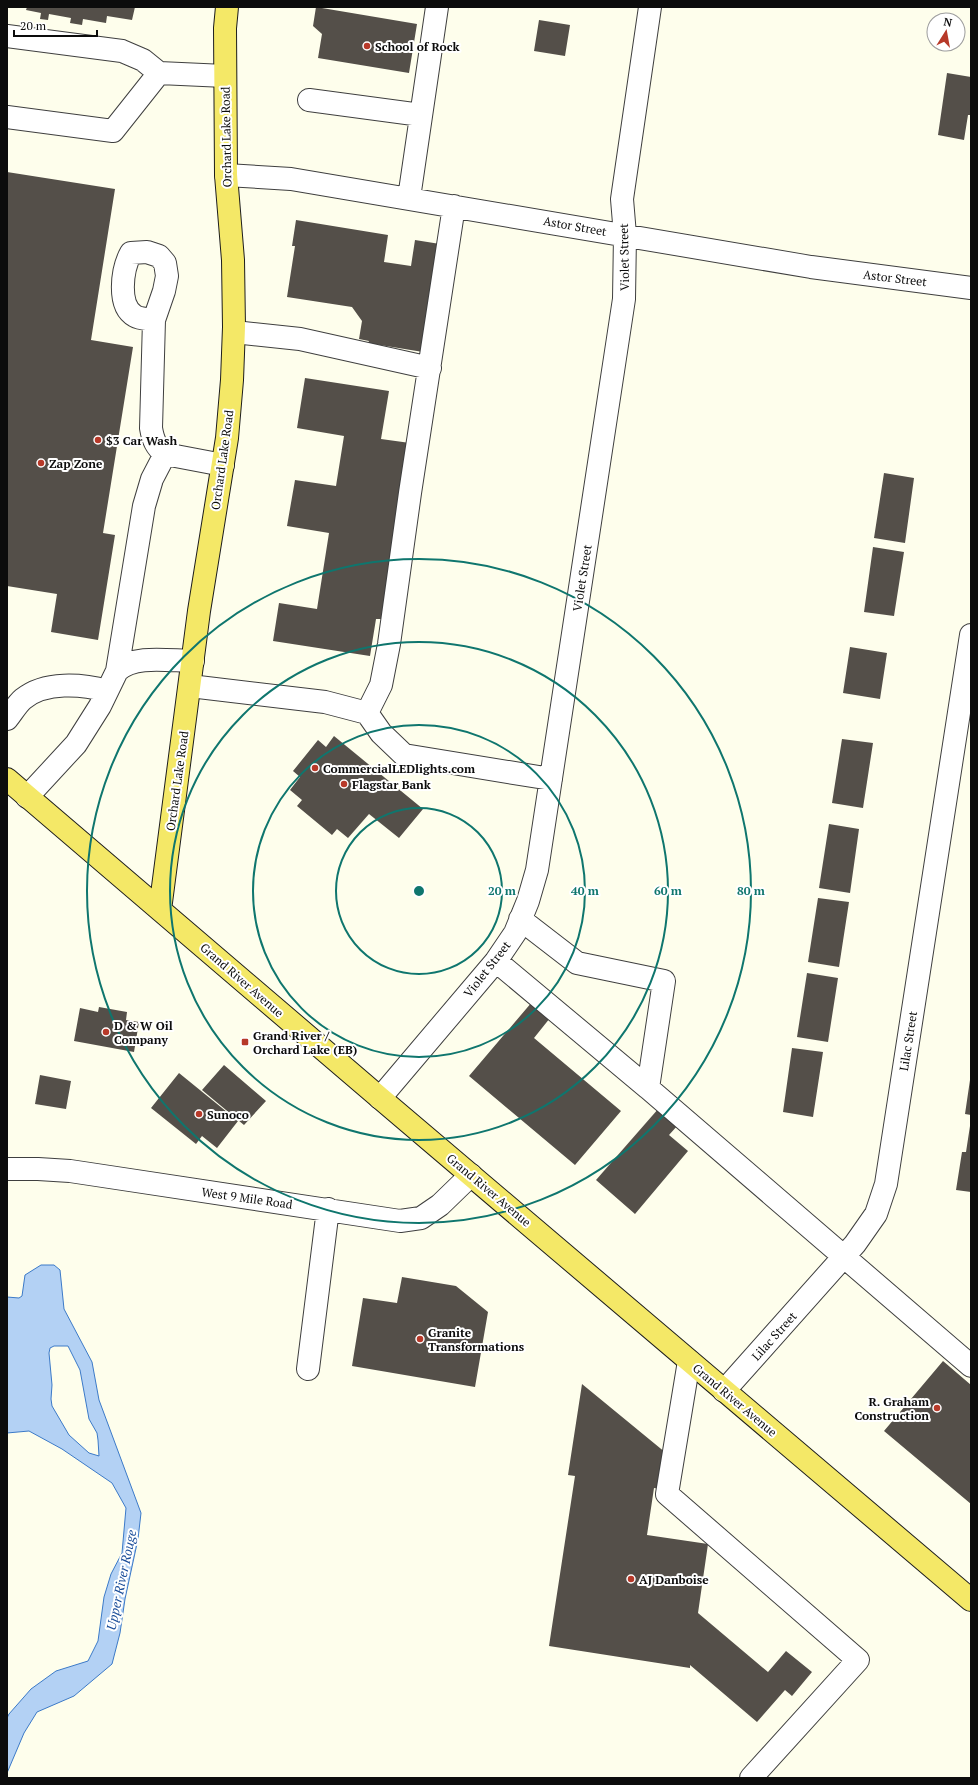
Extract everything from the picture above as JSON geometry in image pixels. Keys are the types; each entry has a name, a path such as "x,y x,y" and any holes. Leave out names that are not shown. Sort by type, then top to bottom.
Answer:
{"main road":[{"name":"Orchard Lake Road","path":"160,910 193,661 222,465 232,380 234,332 233,260 226,175 225,28 227,7"},
{"name":"Grand River Avenue","path":"7,779 689,1362 971,1600"}],"street":[{"path":"409,198 437,7"},
{"name":"Violet Street","path":"380,1098 496,961 515,933 528,900 537,870 624,299 625,234 622,199 650,7"},
{"path":"7,36 122,51 151,67 225,76"},
{"path":"7,117 113,131 151,67"},
{"path":"309,100 421,115"},
{"name":"Astor Street","path":"226,175 291,178 811,267 971,288"},
{"path":"367,713 381,685 389,644 410,494 454,206"},
{"path":"154,320 151,428 153,440 159,449 165,454 222,465"},
{"path":"234,332 300,339 430,368"},
{"path":"27,797 76,744 117,671 144,506 152,479 165,454"},
{"name":"Lilac Street","path":"724,1391 855,1244 876,1214 886,1184 971,635"},
{"path":"117,671 122,666 135,660 193,661"},
{"path":"7,719 23,699 40,689 66,685 107,691"},
{"path":"190,686 325,702 367,713 381,733 404,755 551,778"},
{"path":"520,919 577,963 664,981 648,1088"},
{"path":"496,961 648,1088 971,1366"},
{"name":"West 9 Mile Road","path":"7,1169 70,1171 400,1221 421,1218 440,1205 470,1175"},
{"path":"308,1369 328,1209"},
{"path":"689,1362 667,1494 858,1660 751,1778"}],"water":[{"name":"Upper River Rouge","path":"41,1265 54,1265 60,1270 64,1309 92,1362 99,1400 141,1513 138,1539 125,1599 120,1633 112,1664 74,1696 37,1712 24,1733 7,1773 7,1718 9,1714 31,1689 56,1671 88,1661 98,1641 104,1597 111,1574 122,1553 126,1508 112,1483 62,1449 29,1431 7,1433 7,1297 19,1298 22,1296 25,1275","holes":["54,1346 68,1346 80,1370 89,1419 97,1433 99,1456 89,1453 69,1435 52,1406 50,1348"]}],"building":[{"path":"27,7 135,7 132,20 107,16 106,23 83,19 82,25 70,23 71,18 49,14 48,20 40,19 41,13 26,10"},
{"name":"School of Rock","path":"316,7 417,24 409,73 318,58 322,34 313,26"},
{"path":"539,20 570,25 565,56 534,51"},
{"path":"947,73 971,77 971,115 968,115 964,140 938,135"},
{"name":"Zap Zone","path":"7,172 115,189 91,340 133,347 103,533 115,535 98,640 51,632 57,594 7,586"},
{"path":"296,220 388,235 384,262 411,266 415,240 440,244 423,352 368,343 369,341 359,339 362,321 352,307 287,297 295,246 292,246"},
{"path":"305,378 389,391 381,439 410,443 382,619 376,619 370,656 273,641 279,603 317,609 329,533 287,526 295,480 336,486 344,436 297,428"},
{"path":"884,473 914,478 905,543 874,538"},
{"path":"873,547 904,552 894,616 864,612"},
{"path":"850,647 887,653 880,699 843,693"},
{"name":"Flagstar Bank","path":"334,736 423,809 399,838 369,814 348,838 337,829 332,835 297,806 302,800 290,790 300,777 293,771 318,740 326,747"},
{"path":"842,739 873,743 863,808 832,803"},
{"path":"829,824 859,829 850,893 819,888"},
{"path":"818,898 849,902 839,967 808,962"},
{"path":"807,973 838,978 828,1042 797,1037"},
{"path":"532,1002 550,1018 534,1038 621,1111 575,1165 469,1076"},
{"name":"D & W Oil Company","path":"99,1007 127,1012 126,1020 139,1022 134,1052 74,1041 80,1008 98,1012"},
{"path":"792,1048 823,1052 813,1117 783,1112"},
{"path":"224,1065 266,1101 244,1125 202,1090"},
{"path":"179,1073 238,1121 217,1148 202,1136 196,1144 151,1108"},
{"path":"40,1075 71,1081 66,1109 35,1104"},
{"path":"971,1080 971,1115 965,1114"},
{"path":"659,1108 678,1125 669,1135 688,1151 635,1214 596,1180"},
{"path":"970,1126 971,1192 956,1190 962,1152 966,1152"},
{"name":"Granite Transformations","path":"402,1277 456,1286 488,1312 475,1387 352,1366 363,1298 397,1303"},
{"name":"R. Graham Construction","path":"943,1361 971,1385 971,1504 884,1431"},
{"name":"AJ Danboise","path":"582,1384 666,1453 661,1489 654,1488 647,1535 708,1544 698,1613 768,1672 786,1651 812,1672 792,1696 785,1690 757,1722 690,1665 690,1668 549,1646 575,1476 568,1475"}],"place":[{"name":"School of Rock","path":"367,46"},
{"name":"$3 Car Wash","path":"98,440"},
{"name":"Zap Zone","path":"41,463"},
{"name":"CommercialLEDlights.com","path":"315,768"},
{"name":"Flagstar Bank","path":"344,784"},
{"name":"D & W Oil Company","path":"106,1032"},
{"name":"Grand River / Orchard Lake (EB)","path":"245,1042"},
{"name":"Sunoco","path":"199,1114"},
{"name":"Granite Transformations","path":"420,1339"},
{"name":"R. Graham Construction","path":"937,1408"},
{"name":"AJ Danboise","path":"631,1579"}]}
